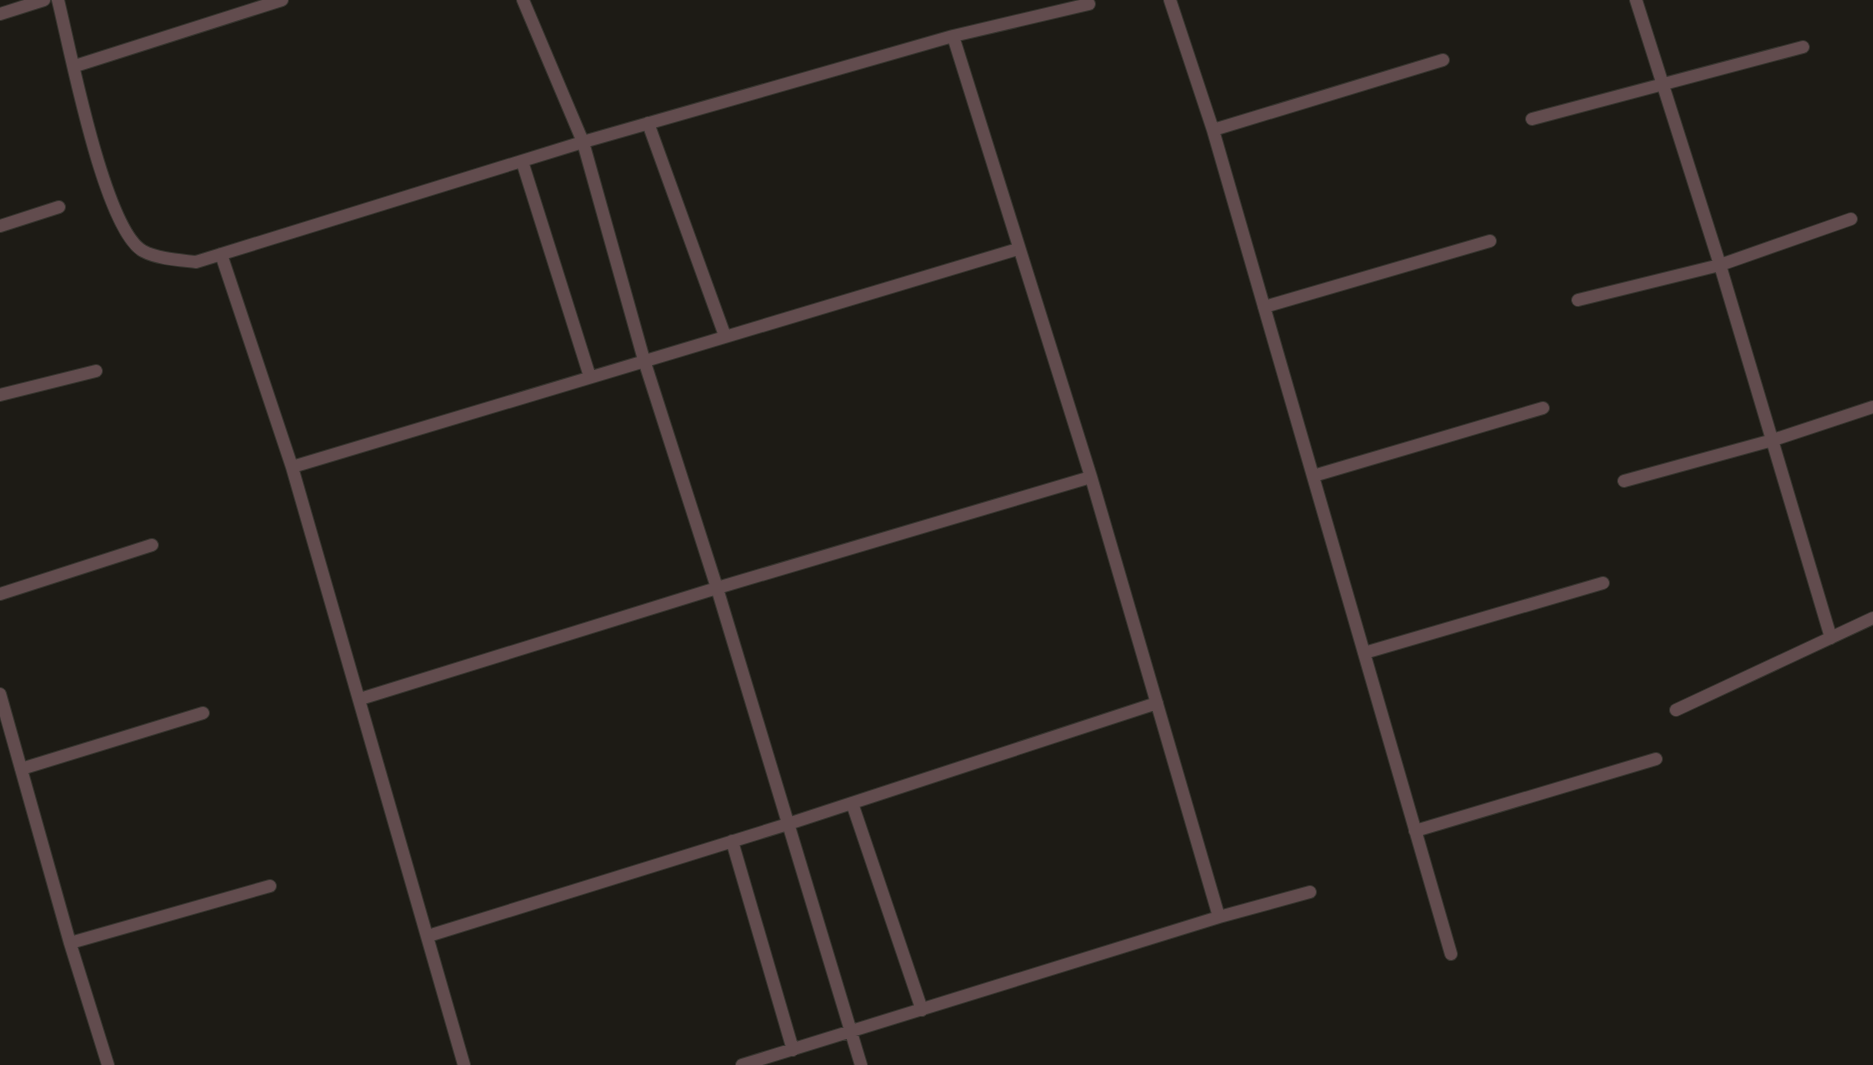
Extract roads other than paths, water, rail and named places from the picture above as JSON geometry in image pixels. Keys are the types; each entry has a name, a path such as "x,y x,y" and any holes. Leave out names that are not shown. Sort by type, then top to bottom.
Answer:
{"street":[{"path":"0,14 44,0"},
{"path":"58,0 91,136 120,222 142,251 172,259 196,262 648,123 953,36 1089,4"},
{"path":"75,66 282,0"},
{"path":"523,0 583,142 644,360 717,588 862,1065"},
{"path":"1170,0 1213,130 1450,954"},
{"path":"1636,0 1720,265 1831,638"},
{"path":"953,36 1018,249 1091,477 1219,917"},
{"path":"1532,119 1803,47"},
{"path":"1213,130 1443,60"},
{"path":"648,123 725,336"},
{"path":"522,161 590,377"},
{"path":"0,226 59,207"},
{"path":"1578,300 1720,265 1851,219"},
{"path":"1264,307 1490,241"},
{"path":"292,467 1018,249"},
{"path":"220,254 292,467 464,1065"},
{"path":"0,395 96,371"},
{"path":"1624,481 1773,440 1873,407"},
{"path":"1313,476 1543,408"},
{"path":"360,699 717,588 1091,477"},
{"path":"0,594 152,545"},
{"path":"1364,653 1603,583"},
{"path":"1676,710 1873,618"},
{"path":"0,694 70,943 108,1065"},
{"path":"428,936 788,824 1157,703"},
{"path":"21,769 203,713"},
{"path":"1415,831 1656,759"},
{"path":"852,803 922,1010"},
{"path":"732,841 792,1050"},
{"path":"70,943 270,886"},
{"path":"742,1065 1219,917 1310,892"}]}
